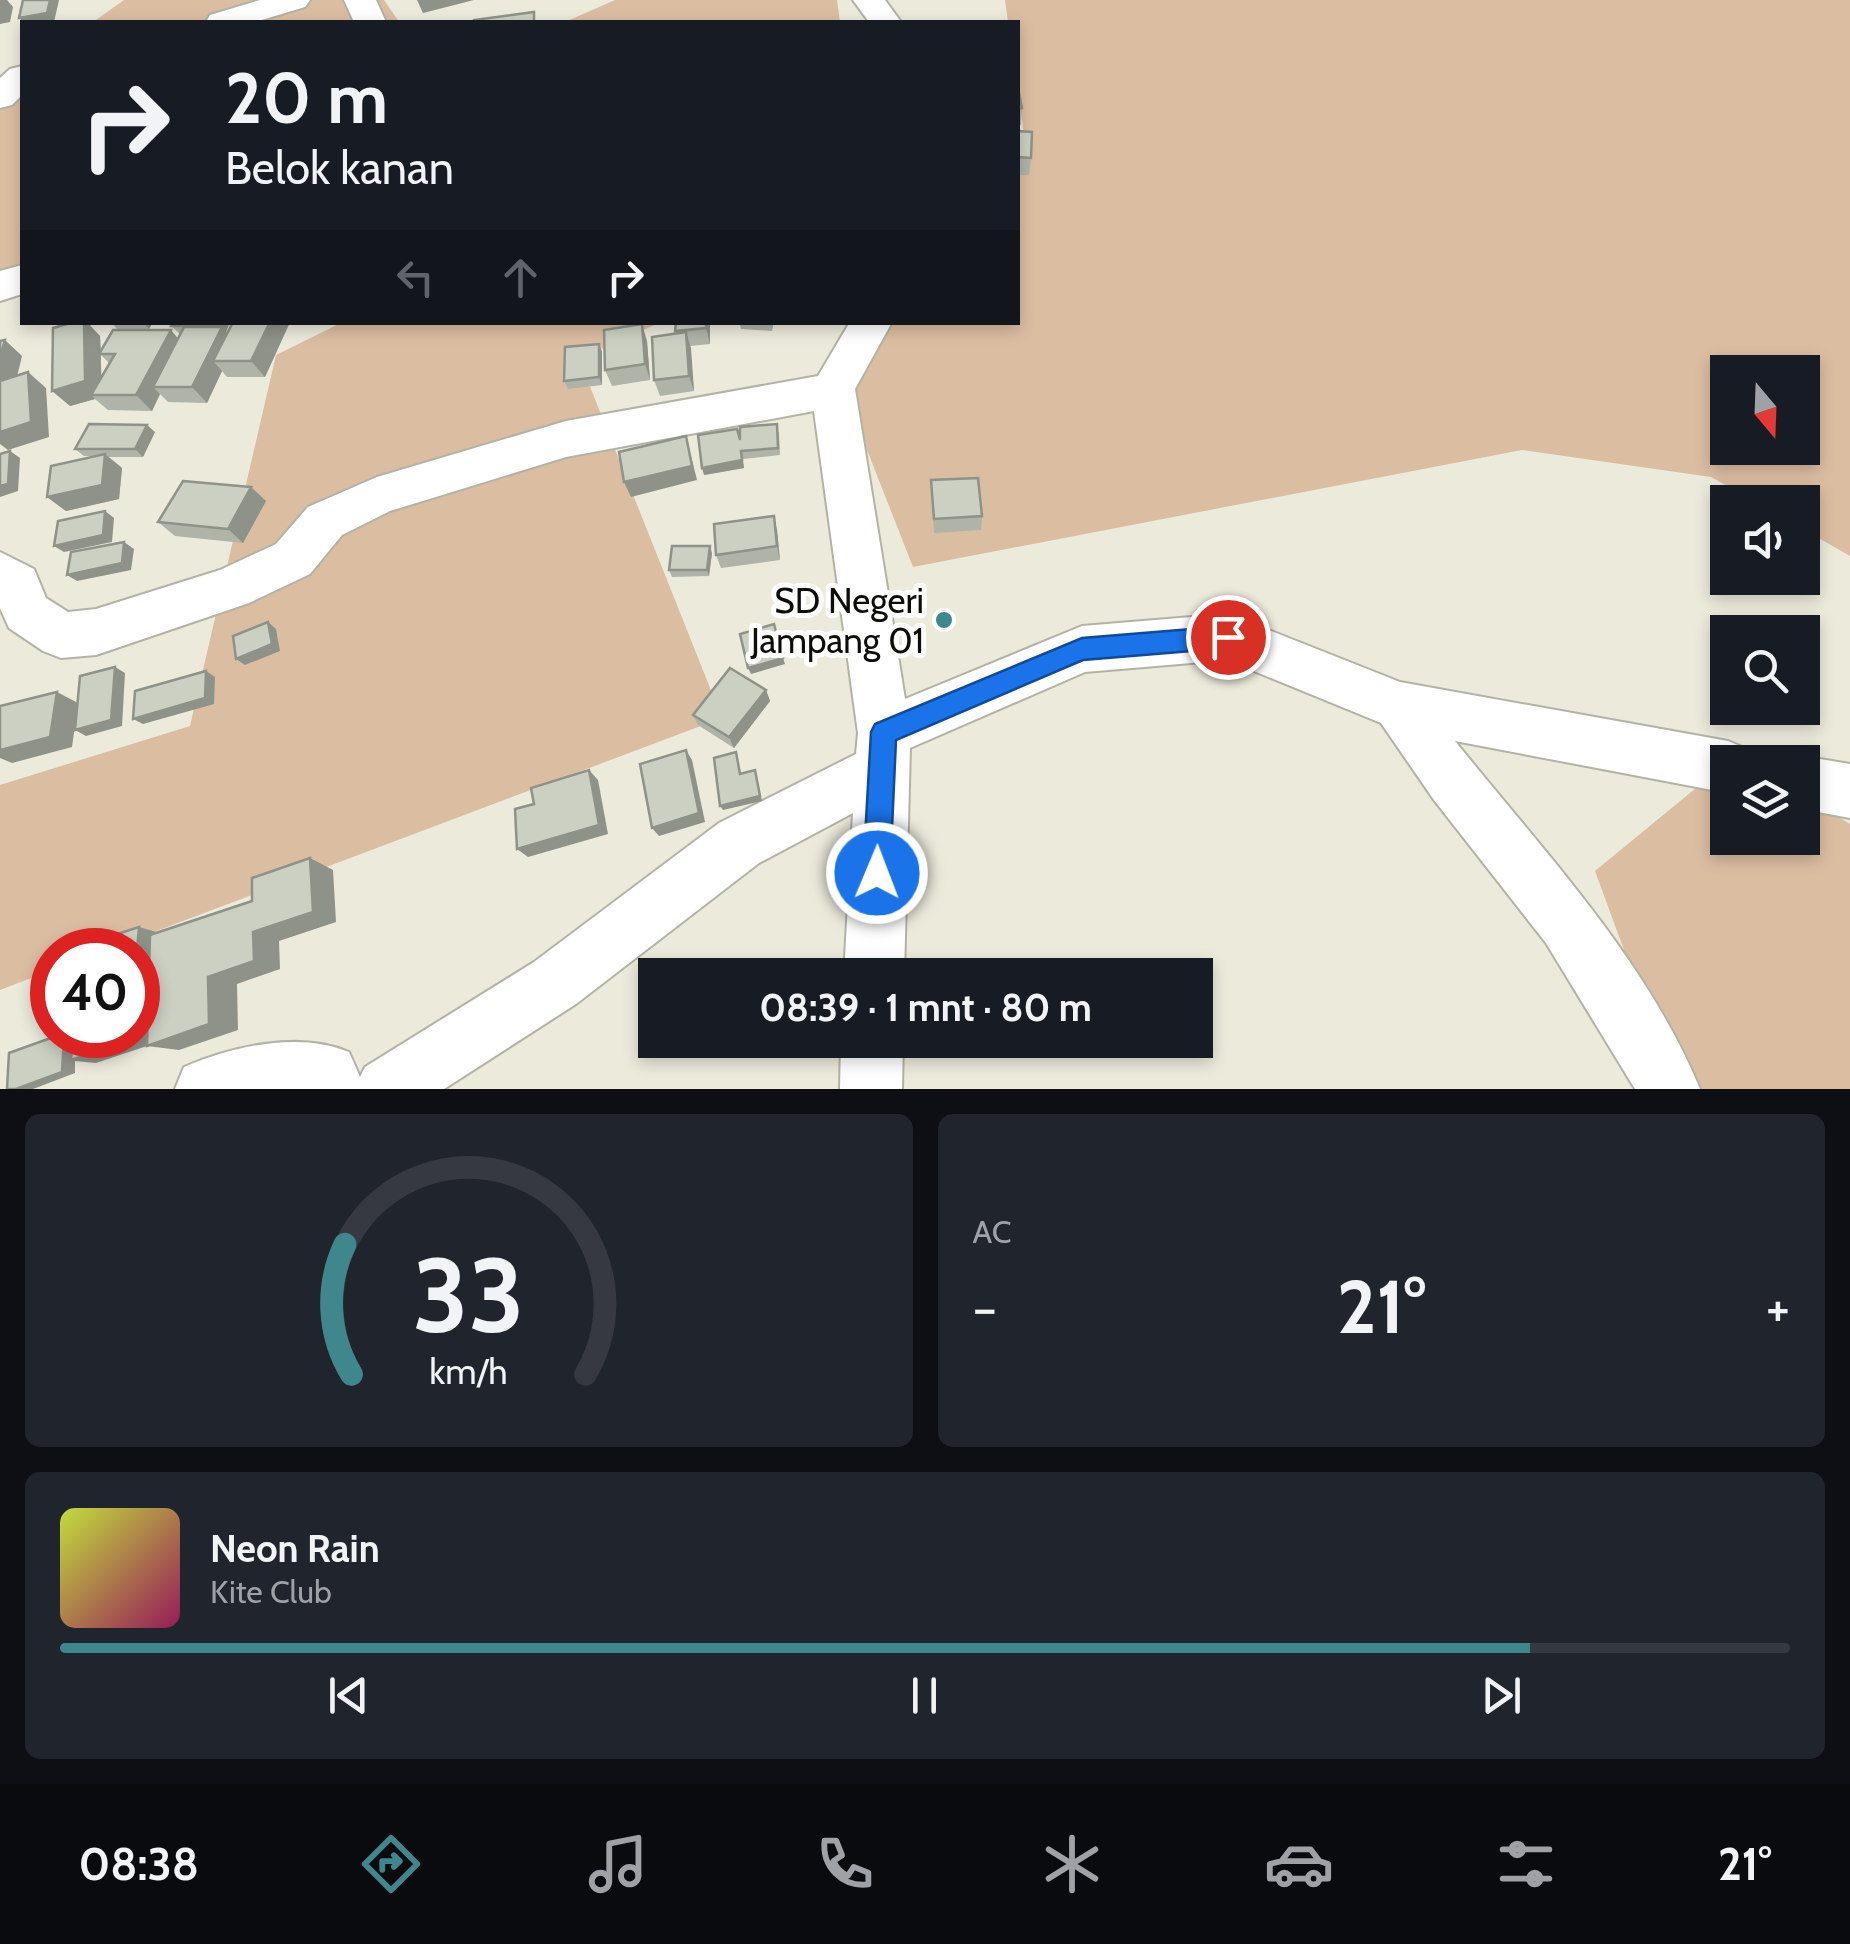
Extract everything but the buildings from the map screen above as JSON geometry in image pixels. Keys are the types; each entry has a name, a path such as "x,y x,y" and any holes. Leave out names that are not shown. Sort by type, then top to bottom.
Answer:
{"street":[{"path":"229,20 294,0"},
{"path":"0,98 20,79"},
{"path":"870,325 833,388 882,752 875,958"},
{"path":"0,572 17,584 26,612 61,635 96,632 232,588 293,559 325,521 377,496 566,440 797,400 833,388"},
{"path":"388,1089 556,983 739,844 882,752 1082,649 1228,637 1399,706 1710,764"},
{"path":"1399,706 1433,760 1552,902 1627,1013 1669,1089"},
{"path":"1820,785 1850,791"},
{"path":"871,1089 872,1058"},
{"path":"206,1089 258,1076 327,1074 334,1089"}],"shaded area":[{"path":"124,0 384,0 398,20 96,20"},
{"path":"615,0 837,0 840,20 570,20"},
{"path":"1005,0 1850,0 1850,556 1820,539 1820,485 1725,485 1711,477 1522,450 913,567 836,371 878,325 1020,325 1020,168 1027,159 1020,104 1020,20 1008,20"},
{"path":"20,75 20,288 0,293 0,90"},
{"path":"337,325 655,325 579,359 722,718 160,930 30,928 30,978 0,990 0,785 190,726 276,355"},
{"path":"1710,777 1710,855 1820,855 1820,806 1850,824 1850,1089 1675,1089 1595,871"}],"place":[{"name":"SD Negeri Jampang 01","path":"944,620"}],"route":[{"path":"877,873 884,732 1082,649 1228,637"}]}
